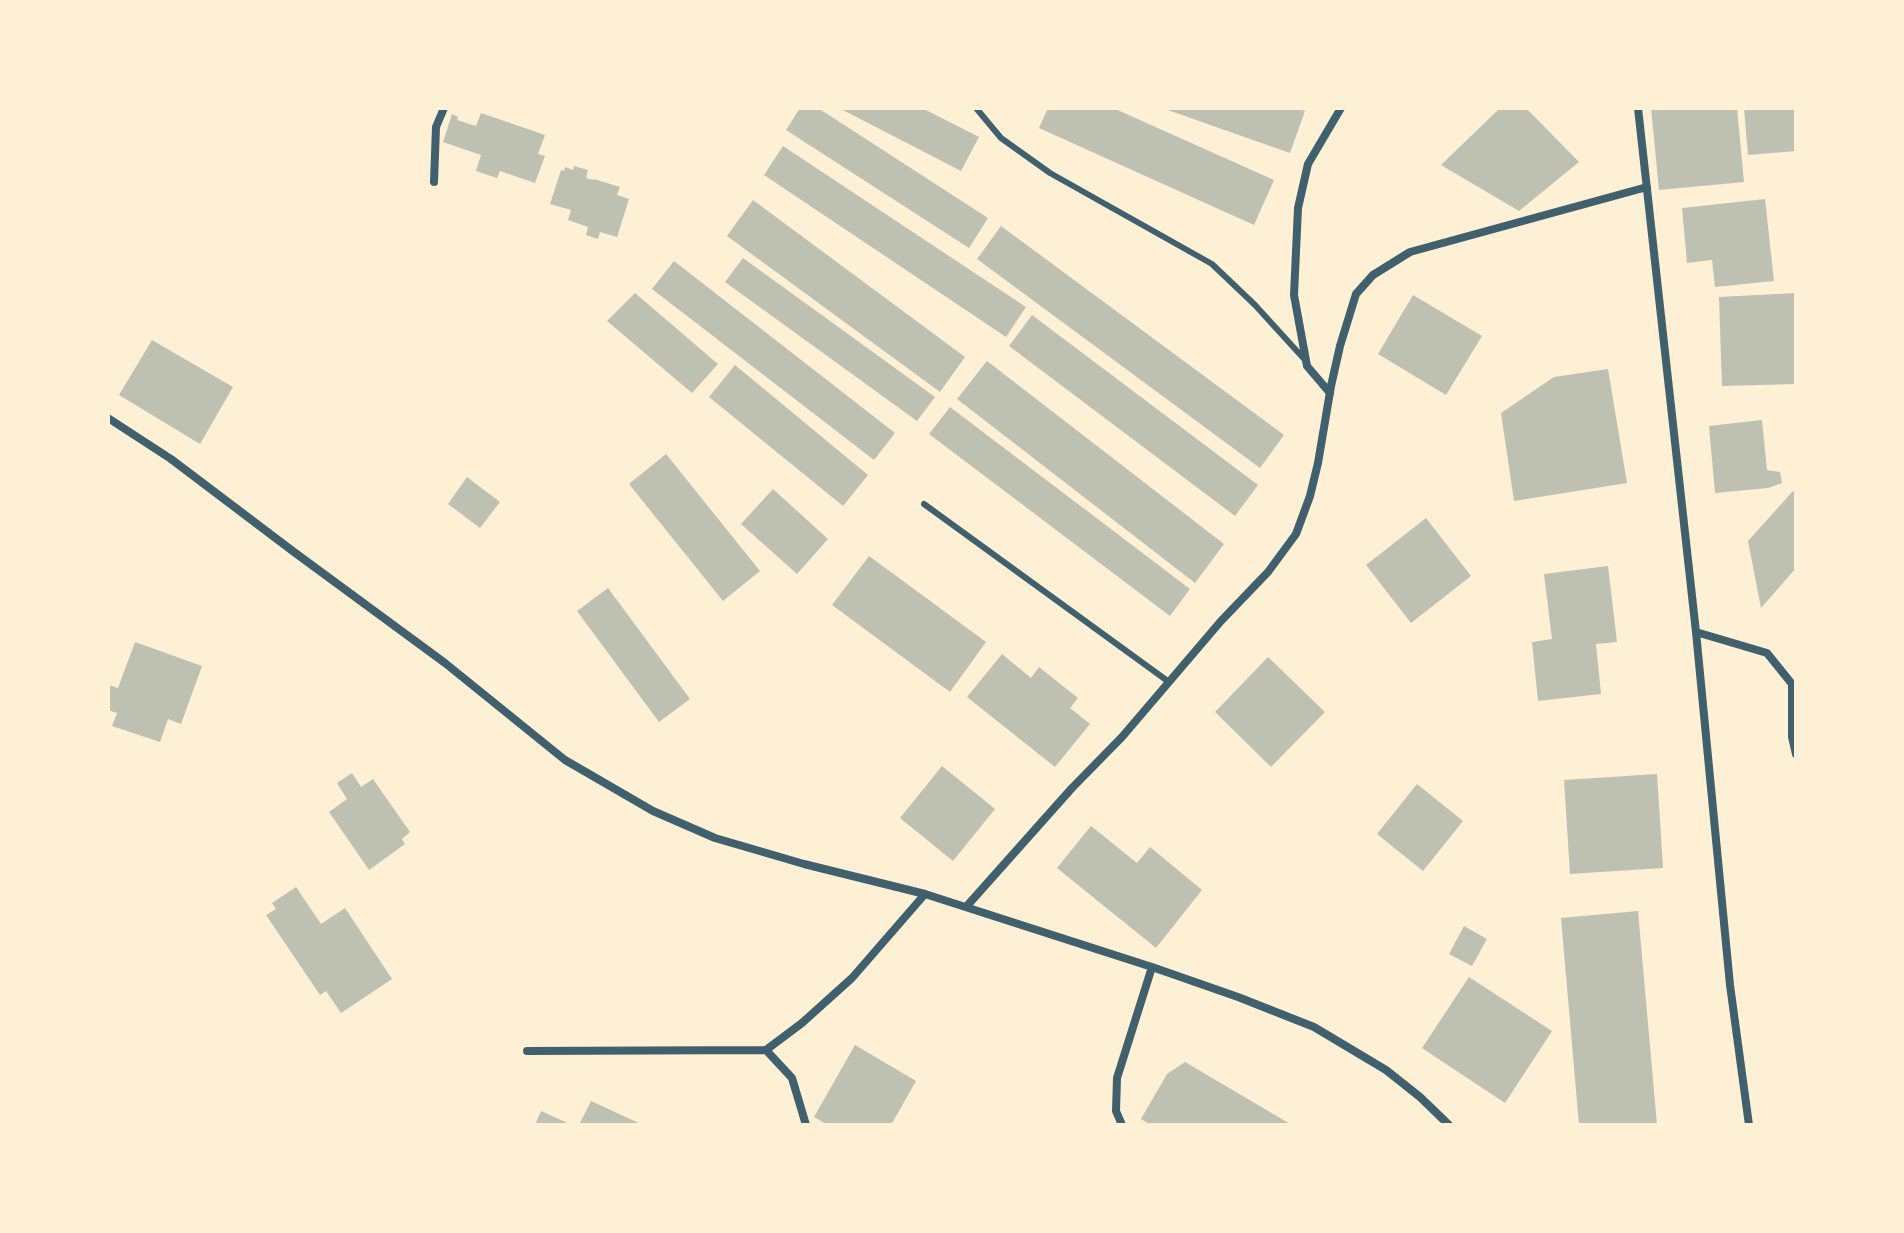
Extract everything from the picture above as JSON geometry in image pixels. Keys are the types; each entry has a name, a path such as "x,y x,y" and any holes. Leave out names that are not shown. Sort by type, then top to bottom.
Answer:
{"street":[{"path":"434,182 436,127 444,108"},
{"path":"1330,393 1307,366 1294,295 1298,208 1308,164 1341,108"},
{"path":"1638,108 1696,632 1730,985 1749,1125"},
{"path":"966,907 1268,572 1296,534 1318,463 1340,346 1356,294 1373,275 1410,252 1647,187"},
{"path":"108,418 171,459 445,663 565,760 653,811 715,838 925,894 1238,997 1314,1027 1386,1070 1449,1125"},
{"path":"1696,632 1767,653 1792,684 1792,737 1796,754"},
{"path":"527,1051 766,1050 802,1023 852,978 925,894"},
{"path":"1122,1125 1116,1111 1117,1078 1152,967"},
{"path":"766,1050 792,1078 806,1125"}],"lane":[{"path":"976,108 1001,138 1050,173 1212,264 1255,305 1307,363"},
{"path":"924,504 1169,682"}],"building":[{"path":"800,108 818,108 988,218 969,248 786,130"},
{"path":"839,108 922,108 979,137 961,171"},
{"path":"1048,108 1113,108 1274,180 1254,225 1039,128"},
{"path":"1162,108 1296,108 1305,111 1290,153"},
{"path":"1500,108 1526,108 1579,162 1519,211 1441,165"},
{"path":"1651,108 1737,108 1744,182 1659,190"},
{"path":"1744,108 1796,108 1796,151 1748,155"},
{"path":"481,113 545,135 538,154 545,156 535,183 500,171 497,178 476,171 481,155 443,142 452,114 458,117 457,120 476,126"},
{"path":"783,146 1026,307 1006,337 764,175"},
{"path":"574,166 588,170 586,178 620,187 617,195 629,199 617,237 600,232 598,239 586,235 588,227 568,220 571,210 550,204 561,170 564,171 565,167 573,170"},
{"path":"1765,199 1774,281 1715,287 1712,260 1687,263 1682,208"},
{"path":"753,200 965,357 940,392 727,236"},
{"path":"1001,226 1284,435 1260,468 977,259"},
{"path":"743,258 935,397 917,421 725,282"},
{"path":"674,261 895,433 874,460 652,289"},
{"path":"635,293 718,364 692,393 607,321"},
{"path":"1796,293 1796,384 1722,386 1719,297"},
{"path":"1413,295 1482,336 1446,395 1378,354"},
{"path":"1032,315 1258,485 1235,516 1009,346"},
{"path":"152,340 233,387 200,444 119,395"},
{"path":"987,361 1224,544 1195,583 957,399"},
{"path":"735,365 868,475 843,506 709,397"},
{"path":"1608,369 1627,483 1514,501 1501,413 1554,377"},
{"path":"950,407 1190,589 1170,616 929,434"},
{"path":"1762,420 1767,470 1780,472 1782,483 1768,488 1715,493 1709,426"},
{"path":"666,454 760,571 723,601 629,484"},
{"path":"467,477 500,502 480,528 448,504"},
{"path":"773,489 828,539 797,574 741,524"},
{"path":"1793,491 1796,494 1796,568 1761,608 1748,541"},
{"path":"1426,518 1471,576 1411,623 1366,565"},
{"path":"869,556 986,642 950,692 832,605"},
{"path":"1608,566 1617,642 1596,644 1601,694 1538,701 1532,642 1552,639 1544,574"},
{"path":"608,588 690,699 659,722 577,611"},
{"path":"135,642 202,666 181,724 168,719 160,742 112,726 117,713 108,710 108,685 118,688"},
{"path":"1002,654 1031,678 1039,667 1078,698 1070,708 1090,724 1055,767 967,697"},
{"path":"1268,657 1325,712 1271,767 1215,712"},
{"path":"942,766 995,809 953,861 900,818"},
{"path":"352,773 361,787 373,779 410,832 402,839 405,844 369,870 329,812 347,799 337,783"},
{"path":"1657,774 1663,868 1570,874 1564,780"},
{"path":"1417,784 1463,821 1423,871 1377,834"},
{"path":"1091,826 1137,863 1150,847 1202,890 1156,948 1057,868"},
{"path":"296,887 321,924 345,908 392,979 341,1013 326,991 320,995 266,915 276,909 272,903"},
{"path":"1638,911 1657,1125 1579,1125 1561,918"},
{"path":"1464,926 1487,939 1472,966 1449,954"},
{"path":"1469,977 1552,1031 1505,1103 1422,1048"},
{"path":"855,1045 916,1081 891,1125 828,1125 814,1117"},
{"path":"1185,1062 1292,1125 1151,1125 1141,1119 1167,1074"},
{"path":"591,1101 643,1125 579,1125"},
{"path":"541,1111 572,1125 535,1125"}]}
